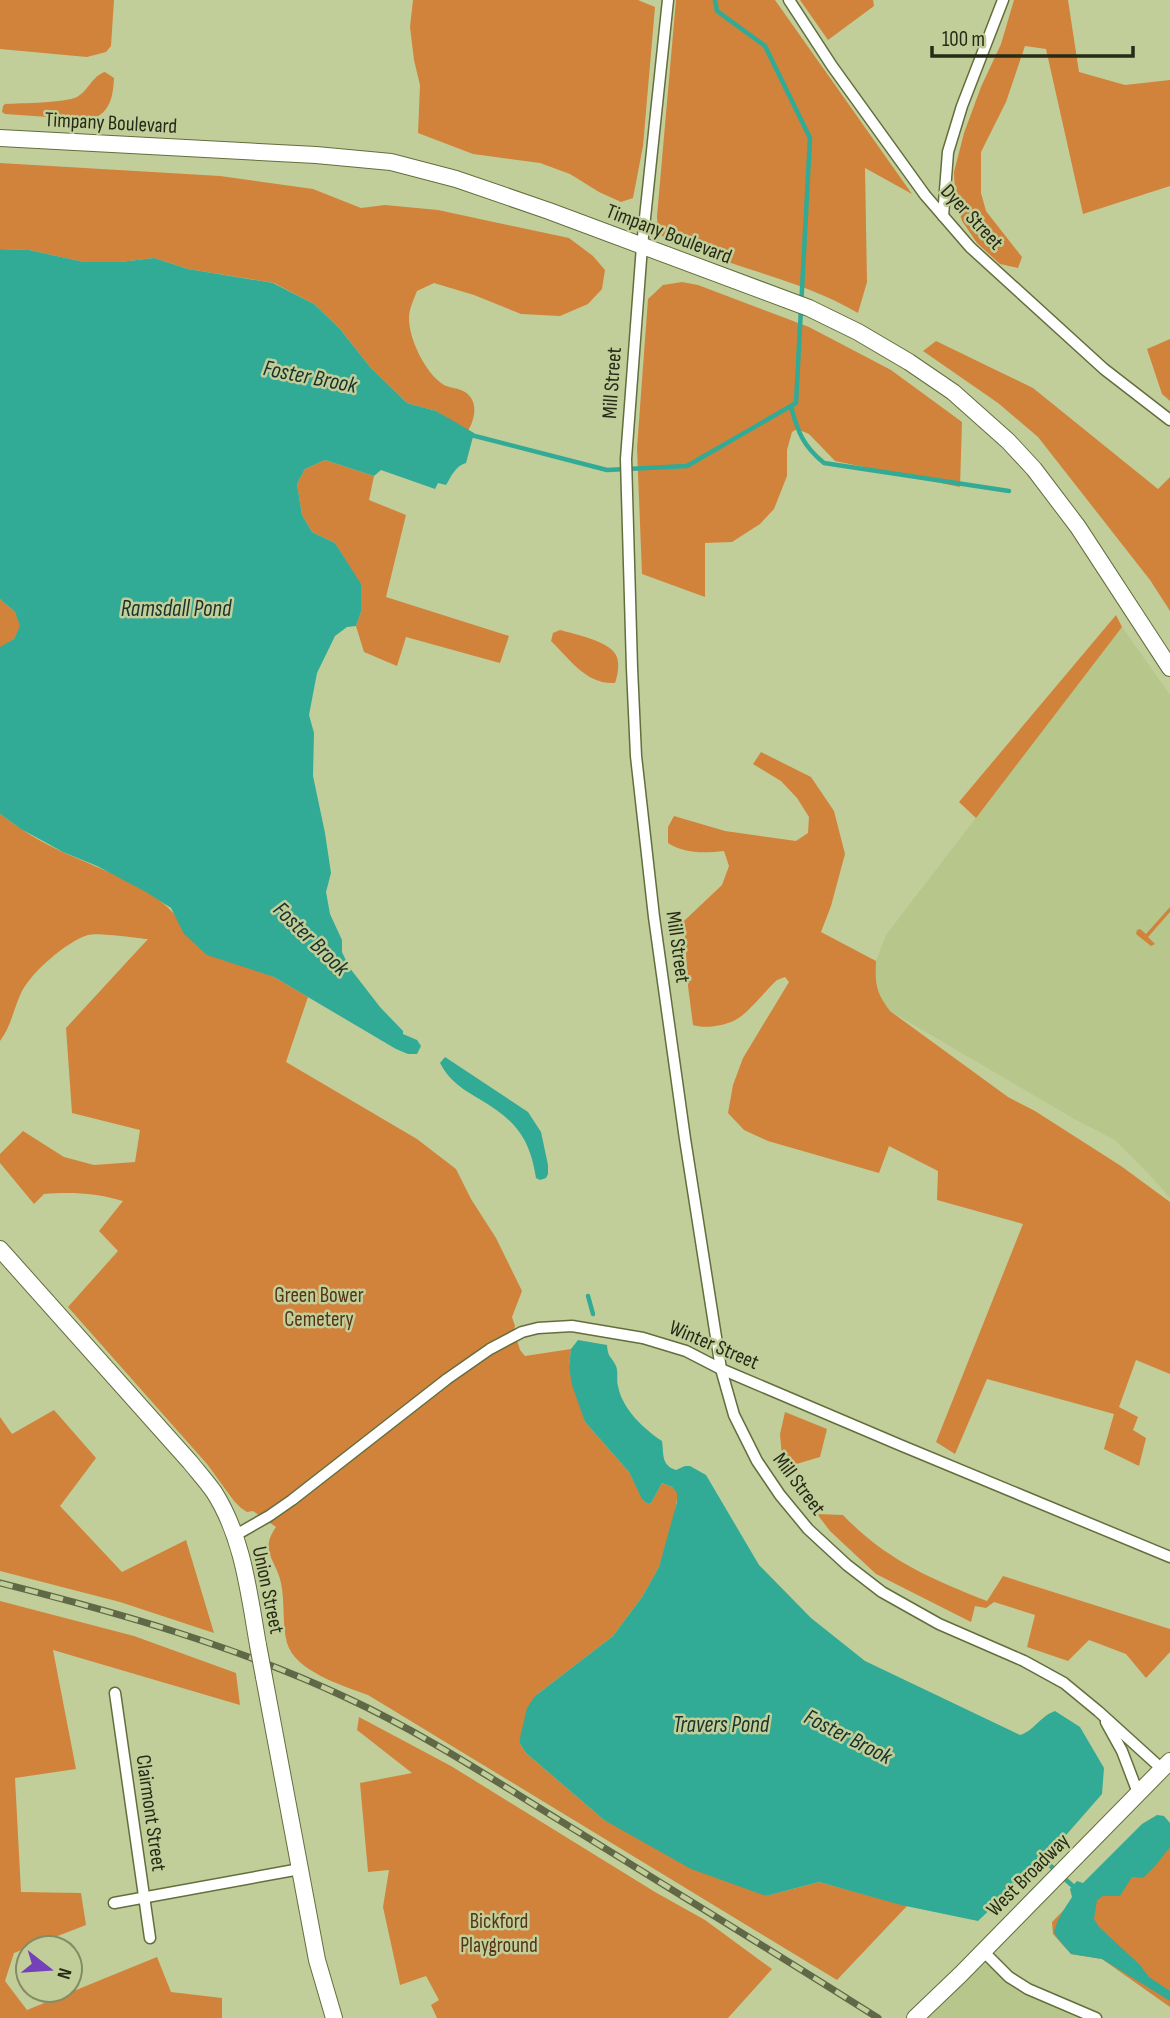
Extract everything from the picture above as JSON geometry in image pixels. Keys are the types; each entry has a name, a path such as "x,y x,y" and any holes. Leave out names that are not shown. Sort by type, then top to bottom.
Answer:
{"main road":[{"name":"Timpany Boulevard","path":"0,138 316,155 391,162 456,179 801,305 858,332 909,362 966,403 1008,441 1041,477 1079,527 1170,668"},
{"name":"Union Street","path":"0,1249 190,1462 214,1492 234,1536 240,1553 317,1960 334,2018"},
{"name":"West Broadway","path":"915,2018 1166,1765"}],"street":[{"name":"Mill Street","path":"668,0 642,246 626,459 636,744 643,819 685,1139 721,1369 734,1415 757,1461 808,1529 847,1565 882,1592 939,1623 1051,1675 1166,1765"},
{"name":"Dyer Street","path":"789,0 832,66 925,195 970,247 1104,369 1170,419"},
{"path":"943,216 948,152 962,106 1003,0"},
{"name":"Winter Street","path":"234,1536 292,1500 447,1379 490,1349 522,1332 562,1326 643,1338 701,1357 721,1369 900,1446 1170,1556"},
{"name":"Clairmont Street","path":"115,1693 150,1938"},
{"name":"Mill Street","path":"1098,1711 1122,1751 1138,1793"},
{"path":"114,1903 300,1869"},
{"path":"983,1951 1009,1977 1028,1989 1096,2018"}],"shaded area":[{"path":"1122,627 1170,695 1170,1198 1115,1140 890,1011 879,997 875,979 876,961 886,935"},
{"path":"976,1959 1043,1996 1096,2018 914,2018"}],"green space":[{"path":"0,0 114,0 111,46 106,52 87,57 0,49"},
{"path":"413,0 638,0 655,7 643,146 633,198 621,202 570,174 540,163 473,154 418,133 420,85 410,27"},
{"path":"676,0 775,0 912,194 865,168 867,282 858,313 809,289 689,249 658,233 657,216"},
{"path":"800,0 873,0 874,6 828,40"},
{"path":"1014,0 1068,0 1079,72 1125,85 1170,80 1170,186 1083,214 1046,49 1025,46 1006,102 981,152 981,193 986,211 1022,257 1018,268 1000,264 977,243 962,221 955,195 954,172 964,133 1001,44"},
{"path":"105,72 114,78 113,92 106,108 91,120 2,112 5,104 53,102 77,97"},
{"path":"0,163 220,176 313,189 361,208 385,205 438,210 569,238 593,256 605,270 602,289 588,304 560,316 521,314 474,295 434,283 417,291 409,318 415,345 437,380 465,392 472,400 474,416 468,431 436,411 407,403 370,367 340,329 314,304 274,283 188,269 154,258 84,262 29,250 0,249"},
{"path":"682,282 698,285 809,327 891,370 962,422 960,487 835,461 809,434 797,429 792,432 787,450 787,476 774,509 760,524 732,542 705,543 705,597 642,574 637,448 648,299 663,285"},
{"path":"1170,339 1170,401 1162,394 1147,349"},
{"path":"936,341 1033,388 1158,489 1170,477 1170,611 1150,580 1038,437 998,403 923,351"},
{"path":"325,460 374,476 369,500 406,515 386,597 509,636 500,663 406,637 397,666 364,652 356,626 361,612 360,584 335,543 312,532 302,515 297,484 305,469"},
{"path":"0,599 15,612 21,626 14,639 2,647 0,647"},
{"path":"1116,615 1122,627 976,818 959,802"},
{"path":"560,630 591,639 612,650 618,661 615,683 595,680 572,662 551,641 553,633"},
{"path":"761,752 811,777 834,811 845,854 821,932 876,961 877,988 890,1011 1008,1097 1035,1111 1121,1166 1170,1202 1170,1374 1136,1360 1119,1407 1138,1417 1133,1430 1146,1438 1139,1466 1104,1449 1114,1414 987,1379 955,1454 936,1442 1023,1224 937,1200 938,1171 889,1146 879,1173 768,1141 744,1130 728,1113 733,1085 743,1058 789,982 785,977 777,980 742,1016 732,1021 709,1027 693,1025 684,921 722,885 729,866 724,851 688,851 674,847 668,843 668,827 674,816 725,831 796,841 808,833 809,817 797,798 781,781 753,764"},
{"name":"Green Bower Cemetery","path":"0,814 48,845 142,889 241,965 274,977 308,997 286,1062 417,1139 456,1169 496,1238 522,1291 512,1317 520,1350 525,1356 571,1349 569,1367 585,1422 629,1472 648,1504 662,1483 678,1493 674,1518 659,1567 642,1597 613,1636 535,1696 519,1742 526,1753 604,1820 766,1896 819,1882 907,1906 837,1980 368,1695 321,1676 292,1653 285,1636 281,1583 269,1549 271,1535 276,1527 253,1511 247,1512 234,1501 207,1464 68,1307 118,1251 99,1231 123,1201 93,1195 55,1193 44,1194 34,1204 0,1163 0,1154 23,1131 64,1157 94,1165 135,1162 140,1130 72,1113 66,1028 148,939 93,934 70,944 51,958 27,983 0,1041"},
{"path":"1170,907 1170,912 1148,937 1155,944 1151,946 1136,934 1140,929 1146,934"},
{"path":"54,1410 96,1458 60,1506 122,1572 186,1540 214,1633 120,1602 0,1571 0,1417 12,1434"},
{"path":"785,1412 827,1429 820,1457 783,1468 780,1434"},
{"path":"817,1514 843,1515 859,1531 910,1567 987,1601 1003,1576 1170,1629 1170,1652 1146,1678 1126,1654 1089,1640 1068,1661 1027,1647 1035,1615 994,1602 986,1608 975,1606 971,1622 876,1574 830,1531"},
{"path":"0,1601 134,1636 236,1673 240,1705 53,1650 76,1769 15,1778 21,1892 81,1893 86,1925 63,1934 14,1934 14,1953 5,1981 14,1993 14,2004 22,2004 27,2010 42,2004 84,2004 84,1987 157,1957 171,1992 222,1998 222,2018 0,2018"},
{"name":"Bickford Playground","path":"359,1717 451,1766 705,1920 772,1969 728,2018 437,2018 431,2005 439,2000 426,1976 400,1985 383,1907 389,1870 368,1872 360,1783 412,1773 357,1730"},
{"path":"1156,1817 1170,1835 1170,2007 1102,1959 1071,1954 1053,1934 1052,1922"}],"water":[{"name":"Ramsdall Pond","path":"0,249 29,250 84,262 154,258 188,269 273,283 314,304 340,329 370,367 407,403 436,411 474,433 466,463 456,469 446,485 438,483 435,489 381,470 374,476 325,460 305,469 297,484 302,515 312,532 335,543 361,584 361,612 356,626 347,627 335,636 317,673 309,715 314,733 313,776 331,873 326,892 330,914 342,940 342,952 349,967 403,1034 417,1040 421,1046 417,1054 396,1049 274,977 207,955 184,934 171,908 97,866 63,852 21,829 0,814 0,647 14,639 20,626 15,612 0,599"},
{"path":"445,1057 528,1112 541,1132 548,1165 546,1178 536,1178 530,1152 512,1123 452,1080 440,1063"},
{"name":"Travers Pond","path":"578,1340 607,1345 616,1366 618,1386 624,1403 648,1431 662,1441 664,1459 668,1465 676,1470 690,1466 706,1475 759,1565 811,1618 865,1661 1020,1735 1055,1711 1080,1727 1104,1768 1102,1794 1053,1850 1042,1867 1025,1876 978,1921 901,1905 819,1882 766,1896 691,1869 604,1820 526,1753 519,1742 527,1708 535,1696 613,1636 642,1597 659,1567 677,1502 677,1493 672,1487 662,1483 651,1503 648,1504 642,1499 629,1472 585,1422 572,1385 569,1367 571,1349"},
{"path":"1157,1815 1164,1816 1170,1823 1170,1847 1143,1878 1132,1877 1120,1896 1103,1896 1097,1900 1094,1919 1149,1977 1170,1991 1170,2001 1102,1959 1071,1954 1054,1932 1072,1897 1070,1889 1077,1881 1083,1883 1142,1824"}],"waterway":[{"name":"Foster Brook","path":"471,435 607,470 687,466 796,403 810,138 765,46 717,11 715,0"},
{"path":"791,407 802,438 824,463 1009,491"},
{"name":"Foster Brook","path":"588,1296 593,1314"},
{"name":"Foster Brook","path":"1043,1859 1075,1888"}],"railway":[{"path":"0,1583 89,1606 220,1647 305,1679 376,1712 489,1777 878,2018"}]}
